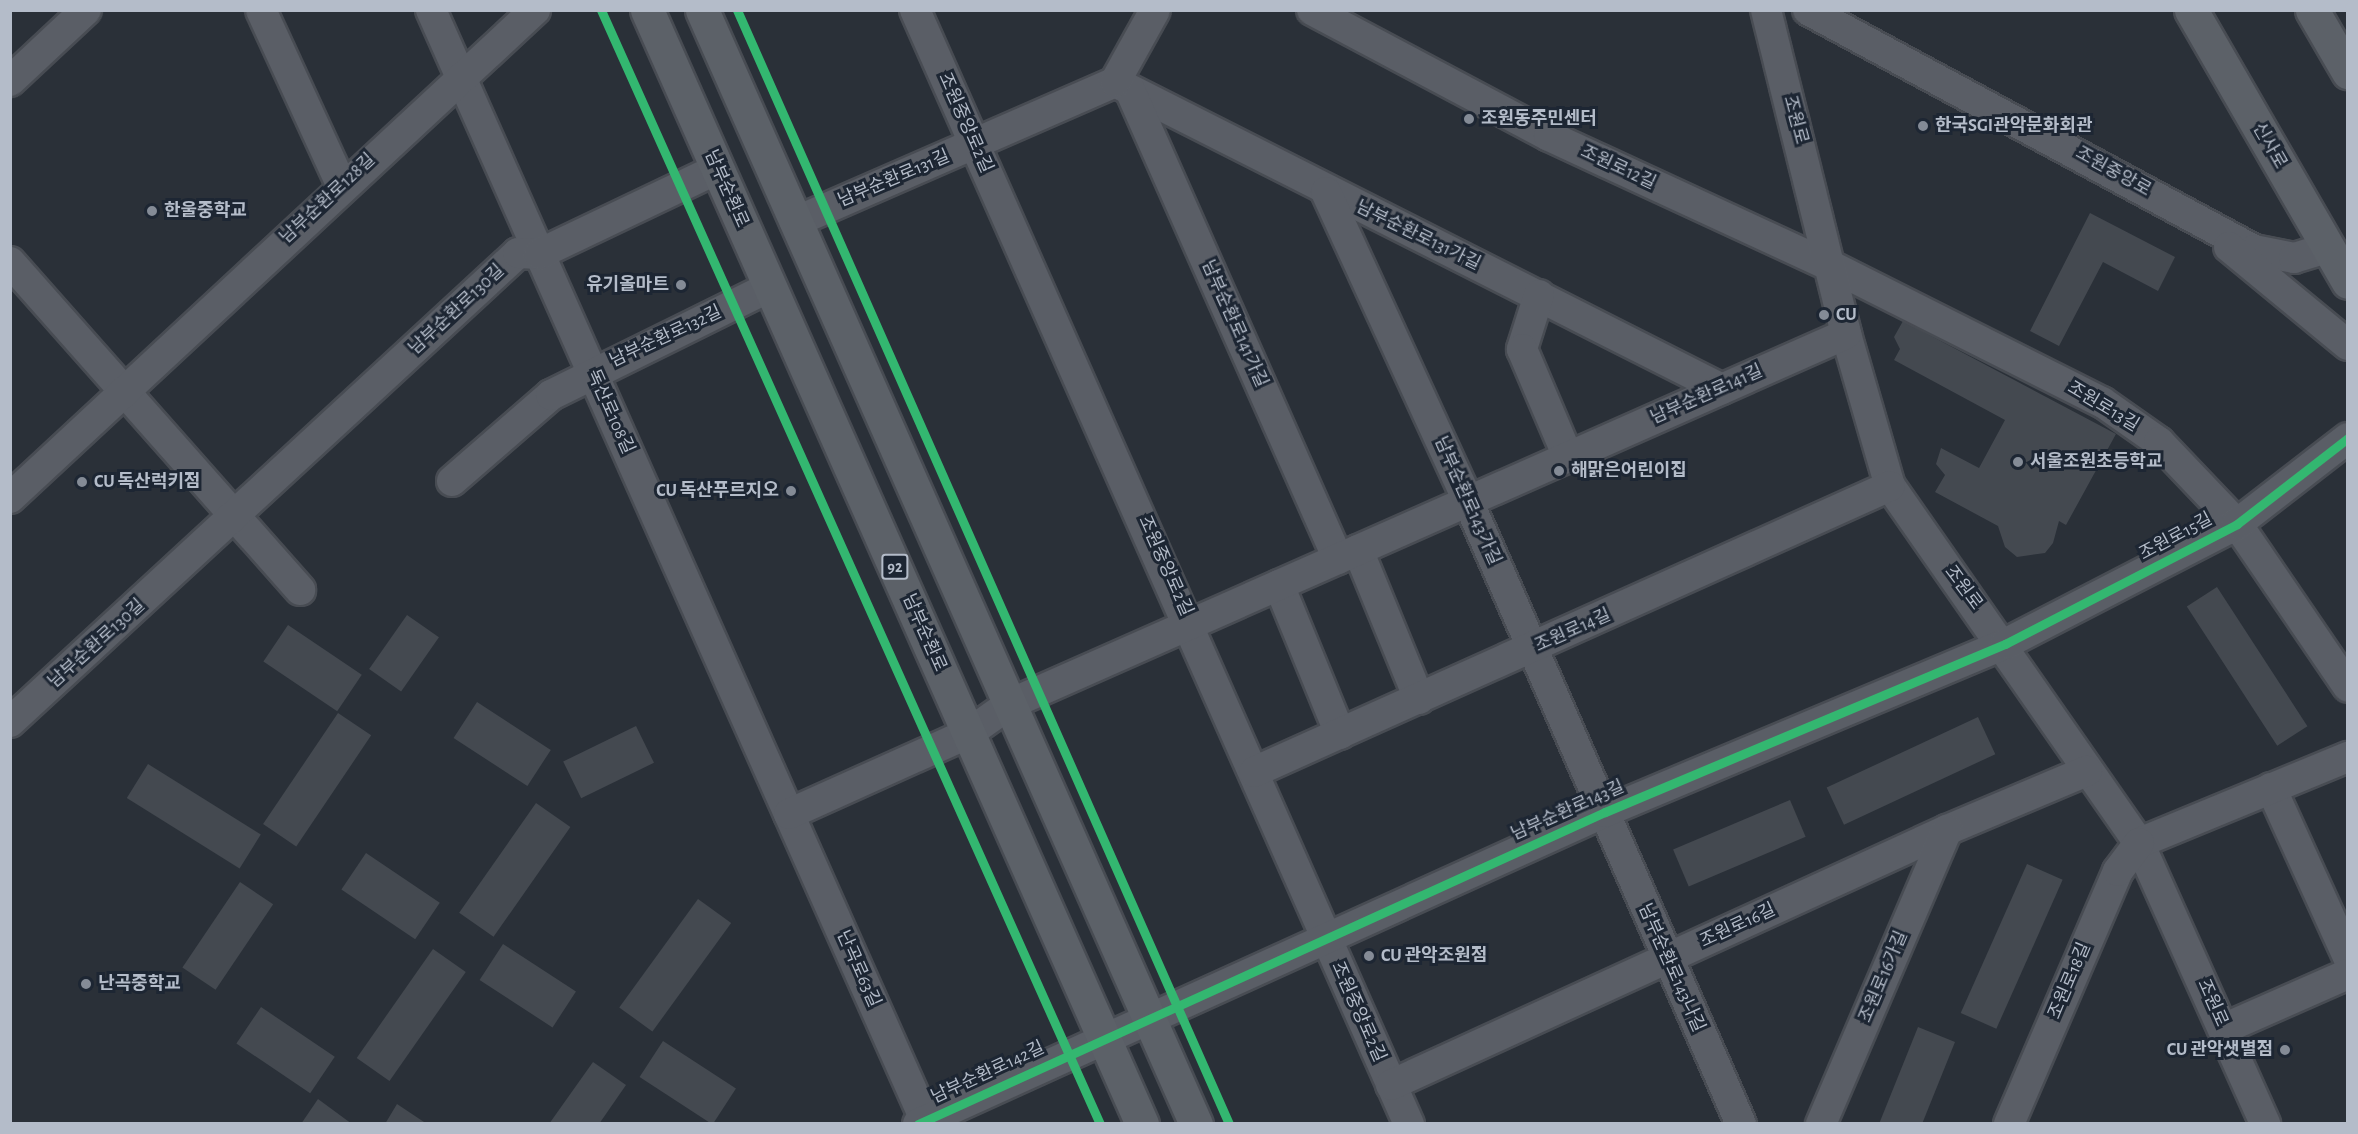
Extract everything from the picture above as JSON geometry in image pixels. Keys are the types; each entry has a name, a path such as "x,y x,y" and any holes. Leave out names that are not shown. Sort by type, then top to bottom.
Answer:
{"main road":[{"name":"남부순환로","path":"647,10 1142,1124"},
{"path":"702,10 1196,1124"},
{"name":"신사로","path":"2191,10 2348,282"},
{"path":"2312,10 2348,72"}],"street":[{"path":"10,81 86,10"},
{"path":"261,10 342,186"},
{"name":"독산로108길","path":"431,10 789,814"},
{"name":"남부순환로128길","path":"10,498 342,186 535,10"},
{"name":"조원중앙로2길","path":"915,10 1191,624 1409,1124"},
{"path":"1122,86 1155,10"},
{"name":"조원로12길","path":"1312,10 1549,136 1833,267"},
{"name":"조원로","path":"1766,10 1833,267 1846,334 1890,486 2005,644 2086,771 2139,843 2265,1124"},
{"name":"조원중앙로","path":"1808,10 2205,224 2275,256 2294,258 2327,248"},
{"name":"남부순환로131길","path":"795,222 975,144 1122,86"},
{"name":"남부순환로131가길","path":"1122,86 1326,192 1539,295 1722,389"},
{"name":"남부순환로141가길","path":"1122,86 1348,554"},
{"name":"남부순환로130길","path":"10,722 237,517 518,253 539,254 717,169"},
{"name":"남부순환로143가길","path":"1326,192 1468,501 1605,812"},
{"path":"2205,224 2348,345"},
{"name":"조원로13길","path":"1833,267 2102,402 2159,442 2237,524 2348,687"},
{"path":"14,272 124,390 300,590"},
{"name":"남부순환로132길","path":"452,481 551,395 592,372 770,287"},
{"path":"1539,295 1522,349 1568,457"},
{"name":"남부순환로141길","path":"789,814 969,733 1010,704 1846,334"},
{"name":"조원로15길","path":"2005,644 2237,524 2348,438"},
{"name":"조원로14길","path":"1254,772 1532,650 1890,486"},
{"path":"1348,554 1419,699"},
{"path":"1279,585 1340,734"},
{"name":"남부순환로143길","path":"1148,1017 1605,812 2005,644"},
{"path":"2139,843 2348,757"},
{"name":"조원로16길","path":"1391,1085 1947,830 2086,771"},
{"path":"2271,788 2348,957"},
{"name":"남부순환로143나길","path":"1605,812 1666,959 1741,1124"},
{"name":"난곡로63길","path":"789,814 923,1122"},
{"name":"조원로16가길","path":"1821,1124 1947,830"},
{"name":"조원로18길","path":"2009,1124 2118,871 2139,843"},
{"path":"2225,1033 2230,1026 2348,974"},
{"name":"남부순환로142길","path":"923,1122 1148,1017"}],"building":[{"path":"2090,213 2175,257 2158,291 2103,262 2059,346 2030,331"},
{"path":"1903,321 2116,434 2066,525 2059,521 2053,543 2045,553 2017,557 2005,547 1998,526 1935,492 1945,475 1936,464 1941,448 1979,468 2005,420 1894,360 1900,349 1894,337"},
{"path":"2217,587 2307,726 2277,746 2187,607"},
{"path":"407,615 439,637 401,691 369,669"},
{"path":"288,625 362,675 337,711 263,661"},
{"path":"477,702 551,750 527,786 454,738"},
{"path":"338,713 371,735 296,846 263,824"},
{"path":"1978,717 1995,754 1844,825 1827,788"},
{"path":"636,726 654,763 581,798 563,762"},
{"path":"148,764 261,834 240,868 127,798"},
{"path":"1790,800 1806,837 1689,886 1673,850"},
{"path":"536,803 570,827 494,937 459,913"},
{"path":"366,853 440,903 415,939 341,889"},
{"path":"2027,864 2063,880 1996,1029 1961,1013"},
{"path":"240,882 273,904 216,990 182,967"},
{"path":"698,899 731,923 652,1032 619,1007"},
{"path":"503,944 576,991 553,1027 480,980"},
{"path":"433,949 466,972 389,1081 357,1058"},
{"path":"261,1007 335,1057 310,1093 236,1043"},
{"path":"1918,1027 1955,1042 1922,1124 1879,1124"},
{"path":"663,1041 736,1088 712,1124 640,1077"},
{"path":"593,1062 626,1085 599,1124 549,1124"},
{"path":"318,1099 352,1124 301,1124"},
{"path":"397,1104 427,1124 385,1124"}],"cycle path":[{"path":"601,10 1100,1124"},
{"path":"737,10 1229,1124"},
{"path":"918,1124 1605,812 2005,644 2237,524 2348,438"}],"place":[{"name":"조원동주민센터","path":"1469,119"},
{"name":"한국SGI관악문화회관","path":"1923,126"},
{"name":"한울중학교","path":"152,211"},
{"name":"유기올마트","path":"681,285"},
{"name":"CU","path":"1824,315"},
{"name":"서울조원초등학교","path":"2018,462"},
{"name":"해맑은어린이집","path":"1559,471"},
{"name":"CU 독산럭키점","path":"82,482"},
{"name":"CU 독산푸르지오","path":"791,491"},
{"name":"CU 관악조원점","path":"1369,956"},
{"name":"난곡중학교","path":"86,984"},
{"name":"CU 관악샛별점","path":"2285,1050"}]}
